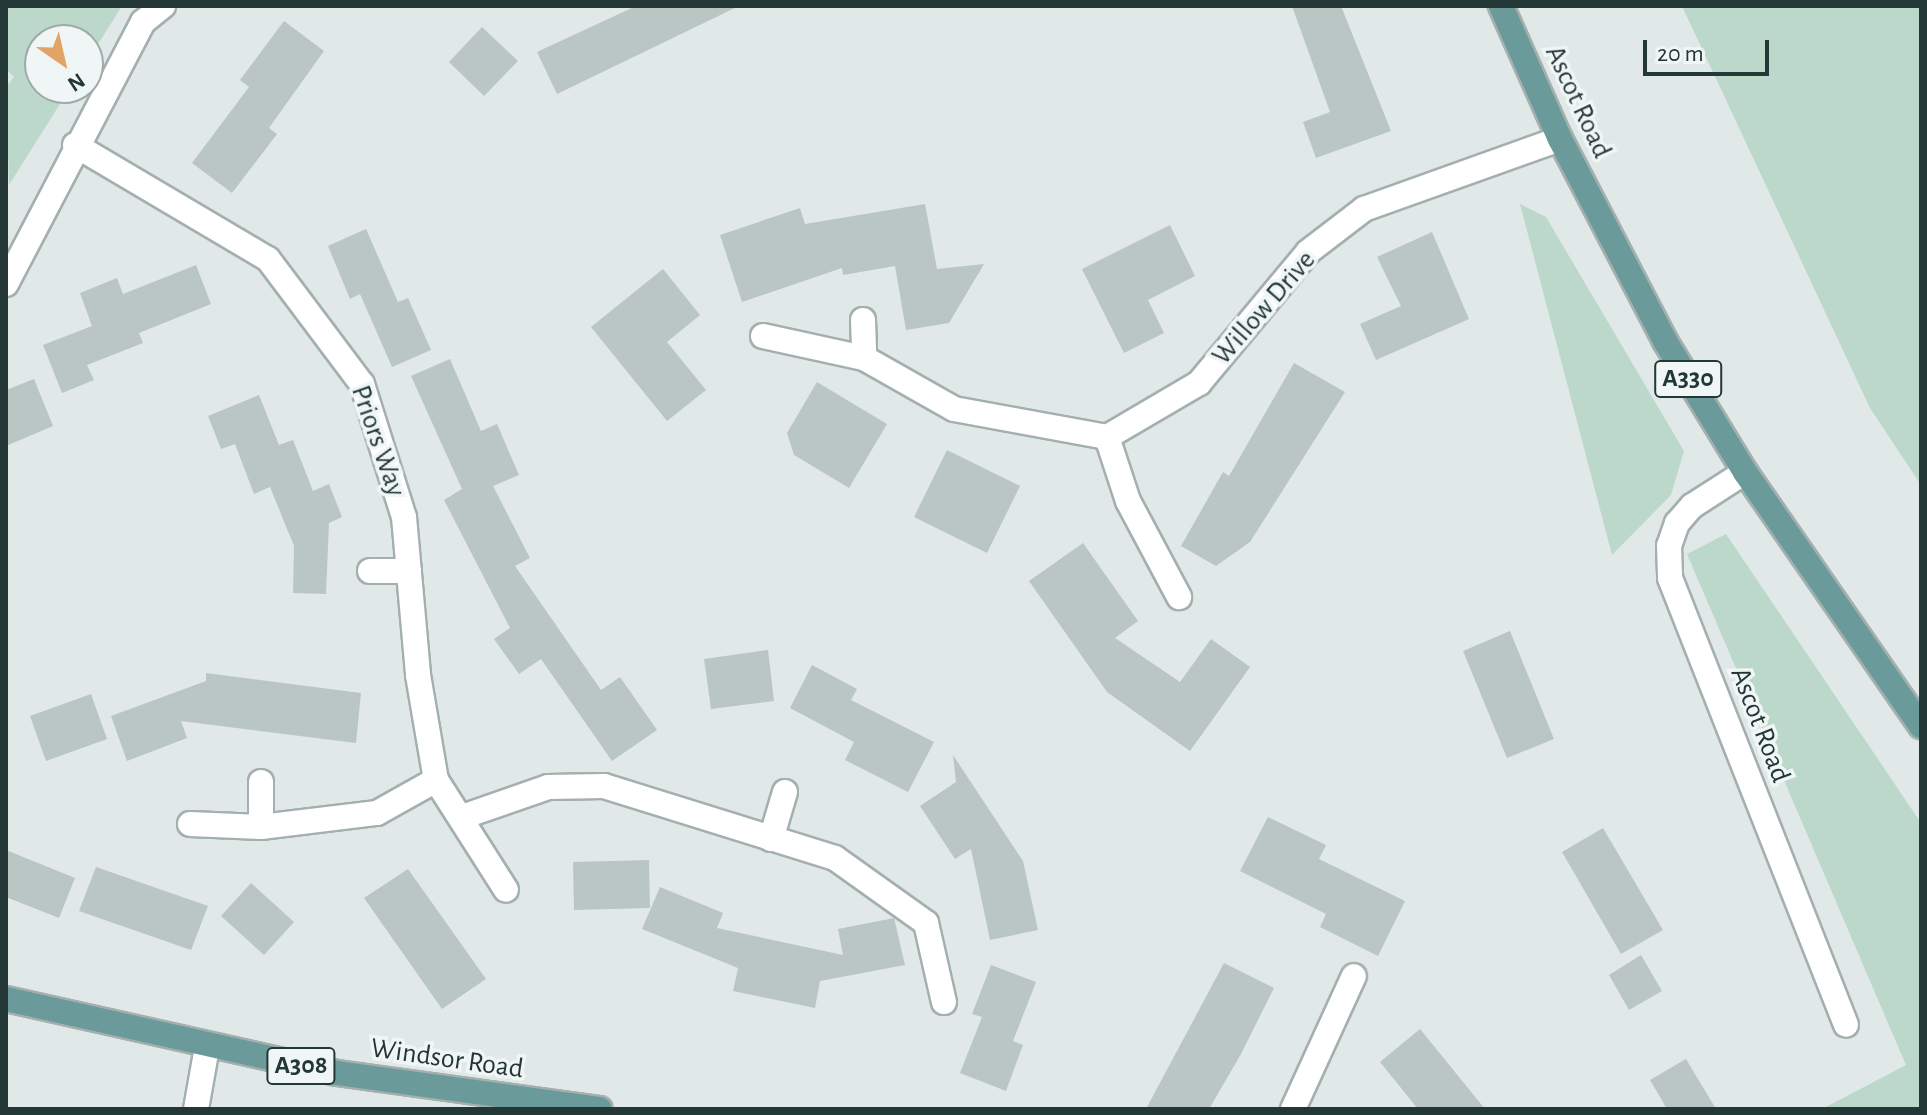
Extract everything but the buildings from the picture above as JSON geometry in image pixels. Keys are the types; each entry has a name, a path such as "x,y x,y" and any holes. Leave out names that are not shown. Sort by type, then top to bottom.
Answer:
{"main road":[{"name":"Ascot Road","path":"1501,6 1560,139 1630,279 1745,472 1921,726"},
{"name":"Windsor Road","path":"6,999 207,1047 414,1086 600,1109"}],"street":[{"path":"6,284 14,244 75,145 143,22 163,6"},
{"name":"Willow Drive","path":"1107,437 1199,383 1308,252 1364,209 1560,139"},
{"name":"Priors Way","path":"75,145 268,259 362,384 404,517 418,675 436,780 506,890"},
{"path":"863,320 864,358"},
{"path":"763,336 864,358 954,409 1107,437 1128,501 1179,597"},
{"name":"Ascot Road","path":"1745,472 1692,506 1677,523 1669,546 1670,578 1846,1025"},
{"path":"370,571 409,571"},
{"path":"190,824 261,827 377,813 436,780"},
{"path":"261,782 261,827"},
{"path":"462,817 548,787 604,786 835,858 926,923 944,1002"},
{"path":"771,839 785,792"},
{"path":"1293,1109 1354,976"},
{"path":"196,1109 207,1047"}],"green space":[{"path":"6,6 122,6 104,35 104,24 24,24 24,104 60,104 9,185 6,87 14,77 6,69"},
{"path":"1682,6 1921,6 1921,485 1870,408"},
{"path":"1520,204 1546,217 1684,451 1671,495 1612,555"},
{"path":"1726,534 1921,823 1921,1109 1826,1107 1906,1065 1687,554"}]}
